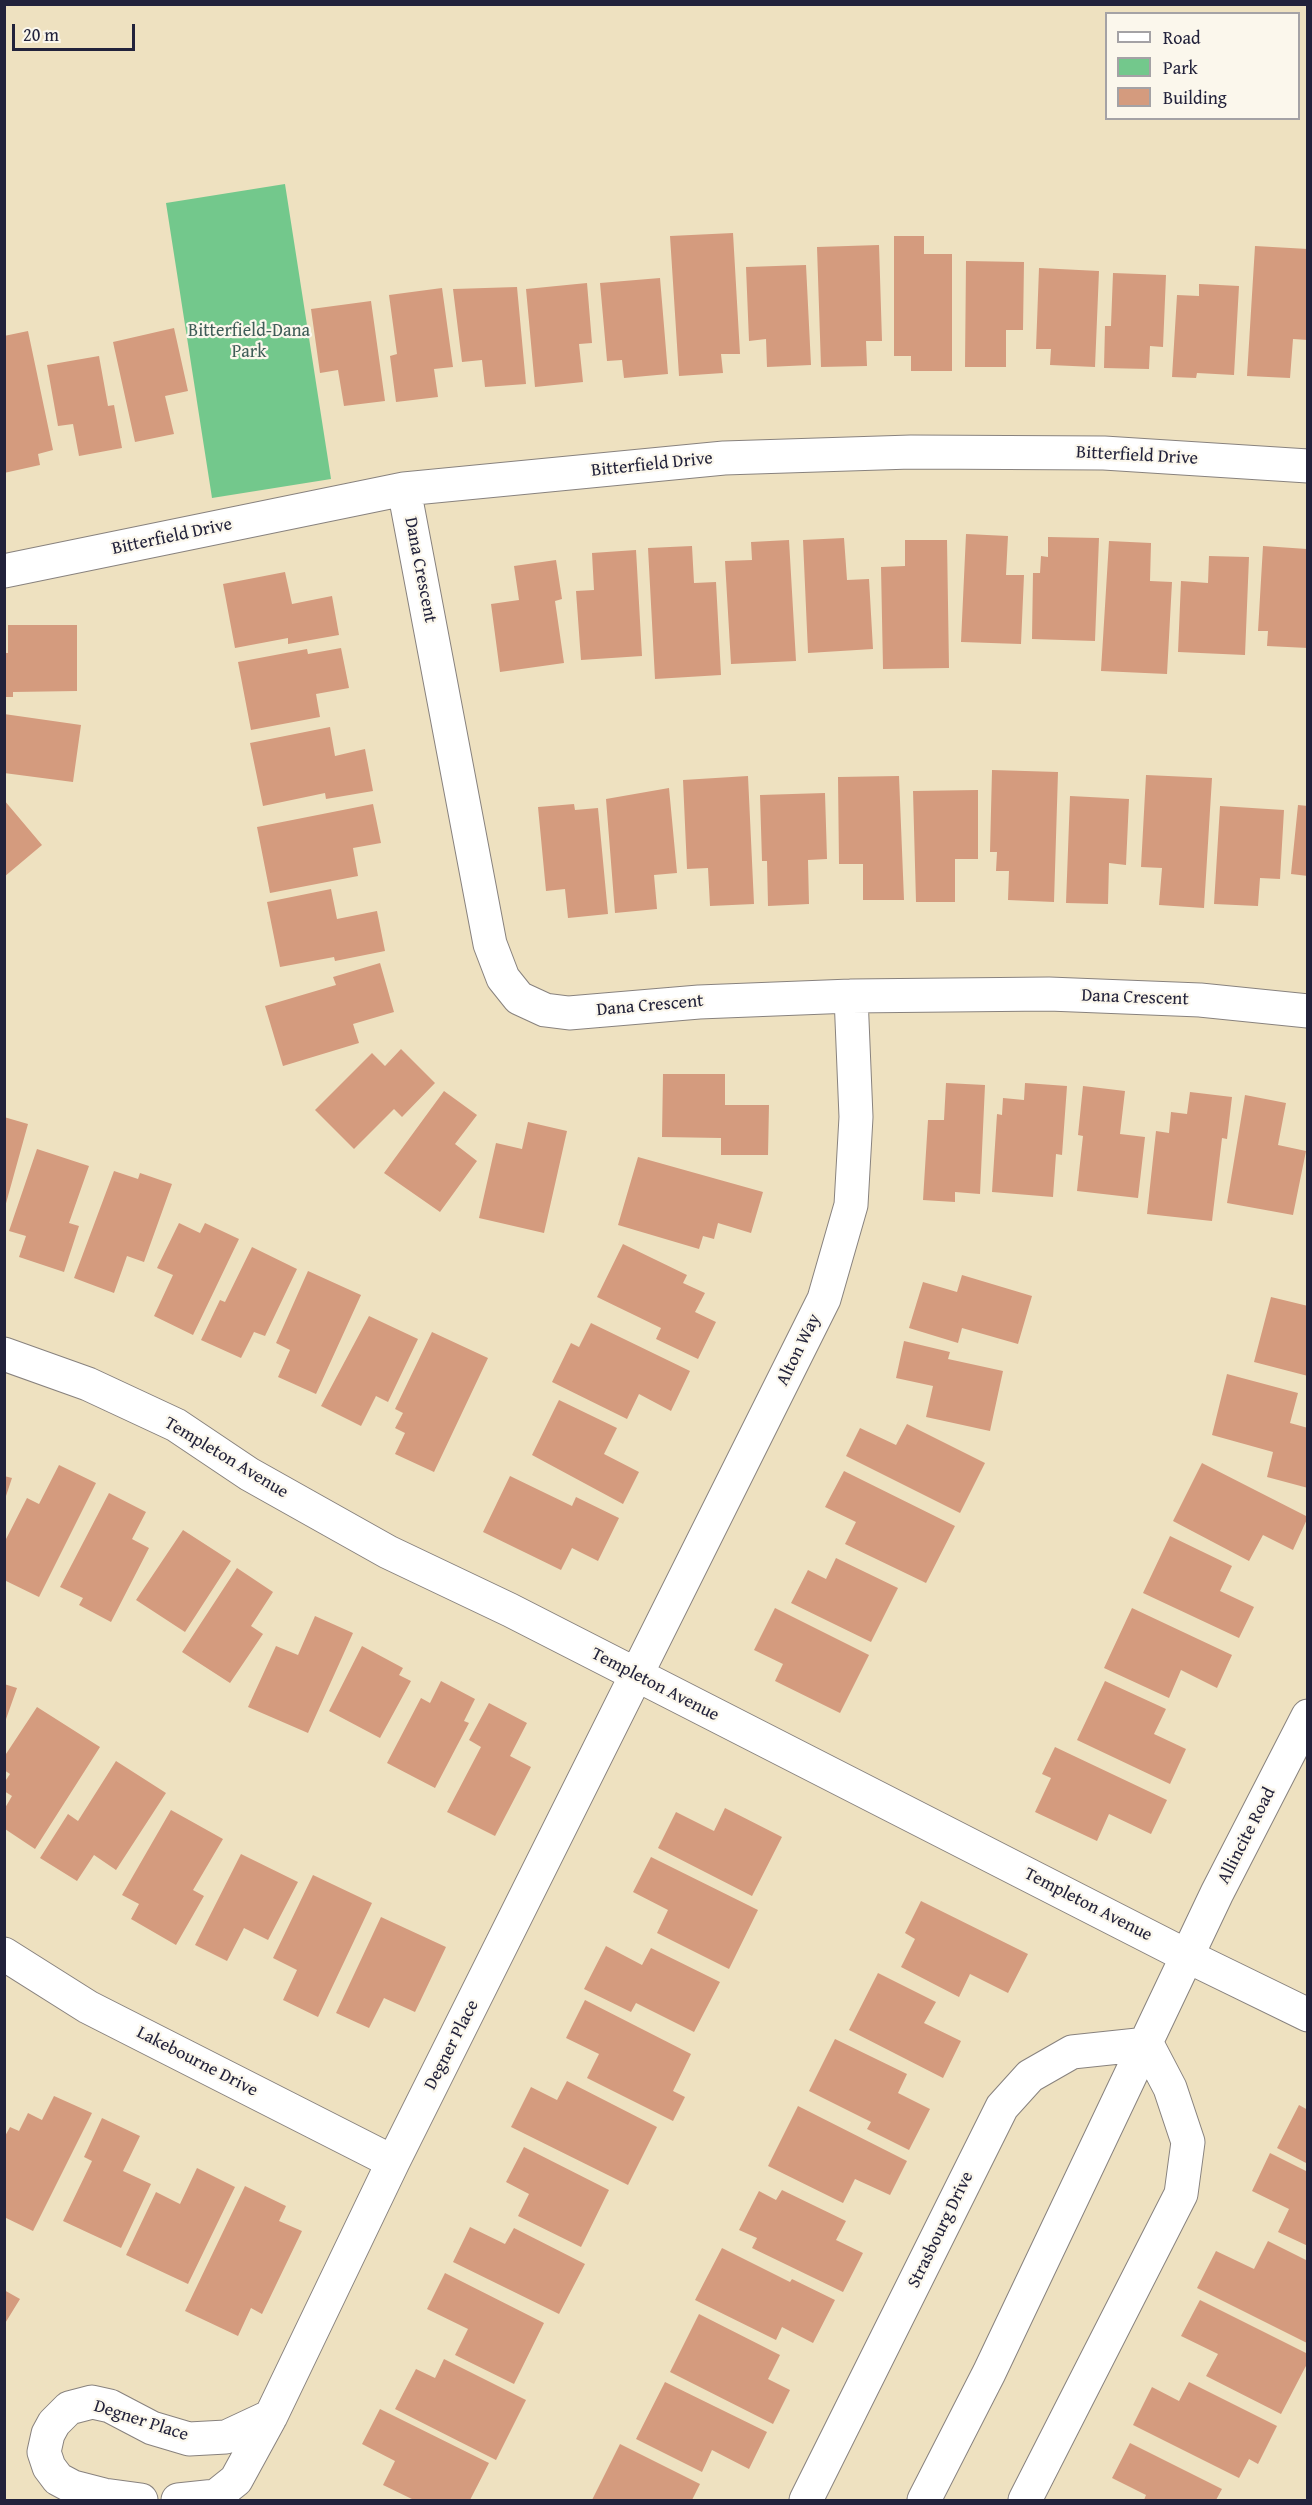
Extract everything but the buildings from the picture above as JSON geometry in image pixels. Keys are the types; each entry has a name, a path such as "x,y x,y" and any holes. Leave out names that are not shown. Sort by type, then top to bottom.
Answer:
{"street":[{"name":"Bitterfield Drive","path":"4,571 404,489 724,458 911,452 1104,453 1308,466"},
{"name":"Dana Crescent","path":"404,489 490,944 503,978 519,998 545,1010 569,1013 699,1002 851,996 1049,994 1200,1000 1308,1011"},
{"name":"Alton Way","path":"637,1676 824,1299 851,1205 856,1117 851,996"},
{"name":"Templeton Avenue","path":"4,1354 88,1384 176,1425 249,1474 388,1552 510,1610 1187,1956 1308,2015"},
{"name":"Degner Place","path":"178,2500 216,2496 236,2480 271,2416 393,2162 637,1676"},
{"name":"Allincite Road","path":"1187,1956 1308,1716"},
{"name":"Lakebourne Drive","path":"4,1954 88,2007 393,2162"},
{"path":"924,2500 989,2373 1187,1956"},
{"path":"1025,2500 1181,2194 1188,2142 1170,2088 1147,2043"},
{"name":"Strasbourg Drive","path":"806,2500 1002,2107 1030,2076 1072,2052 1147,2043"},
{"name":"Degner Place","path":"141,2500 104,2495 73,2487 58,2479 49,2467 44,2452 54,2423 69,2408 92,2402 110,2406 152,2428 189,2439 226,2437 271,2416"}],"green space":[{"name":"Bitterfield-Dana Park","path":"285,184 331,479 212,498 166,203"}]}
